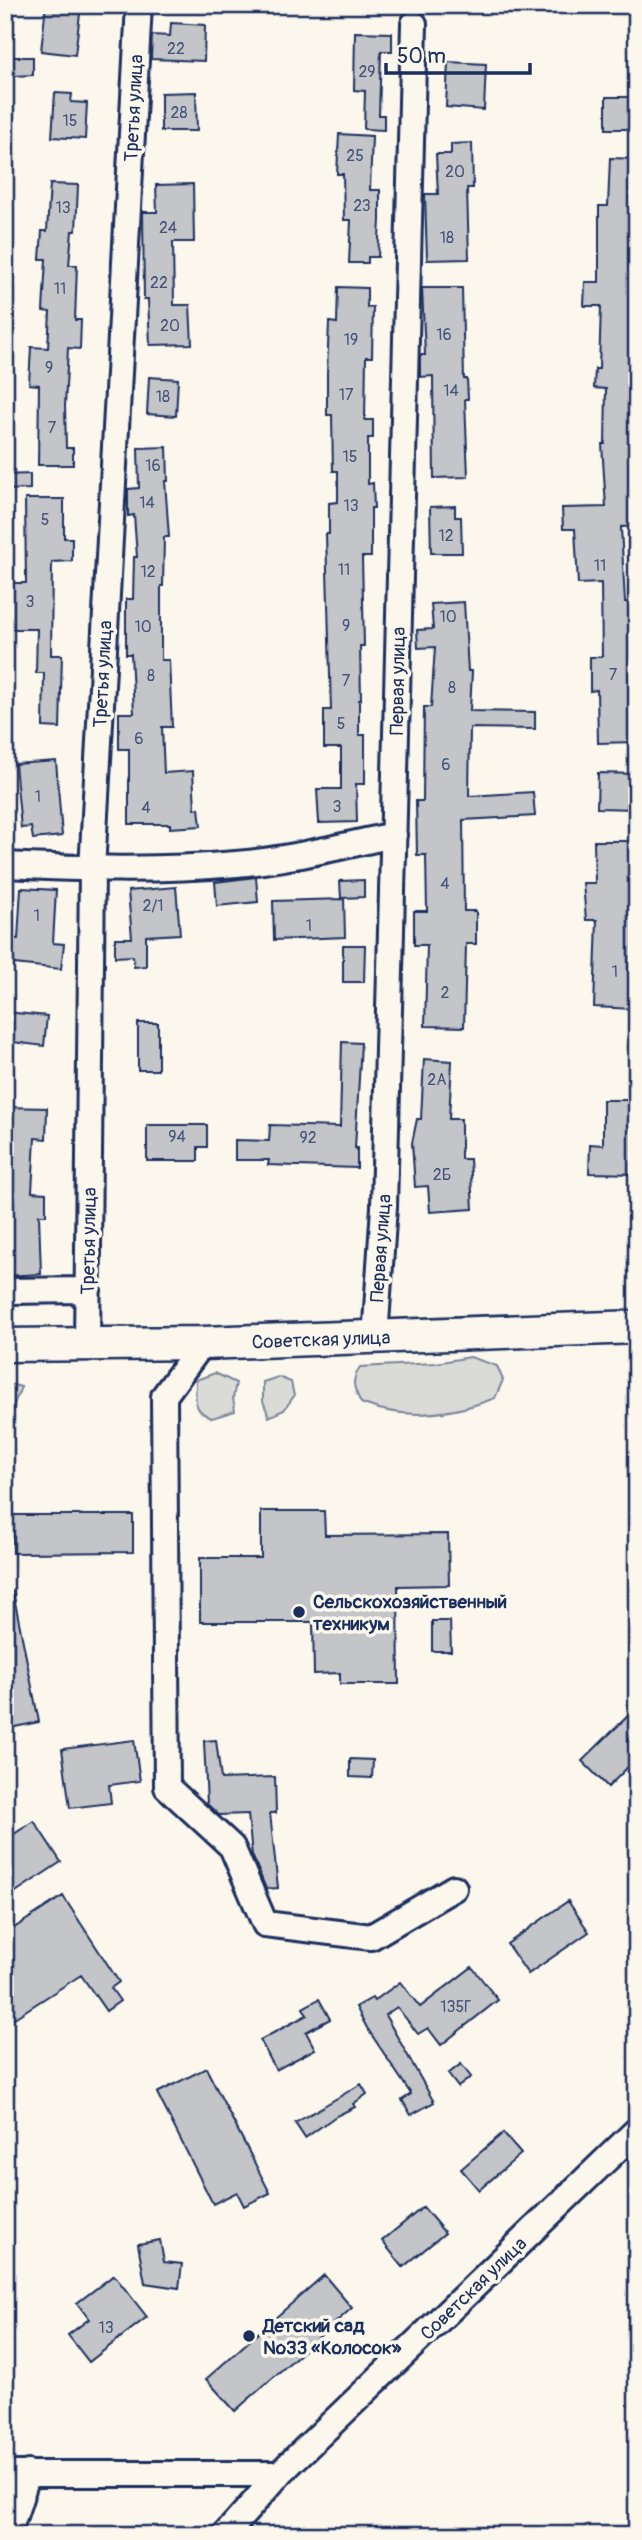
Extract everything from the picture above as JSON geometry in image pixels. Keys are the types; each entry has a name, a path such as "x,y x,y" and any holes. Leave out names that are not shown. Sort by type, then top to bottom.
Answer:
{"main road":[{"name":"Советская улица","path":"5,1345 204,1343 637,1327"}],"street":[{"name":"Третья улица","path":"87,1344 92,870 139,5"},
{"name":"Первая улица","path":"375,1338 384,1207 414,24"},
{"path":"5,865 92,870 236,864 299,855 394,835"},
{"path":"5,1291 88,1290"},
{"path":"204,1343 164,1396 167,1787 232,1847 265,1924 371,1937 454,1888"},
{"name":"Советская улица","path":"225,2535 279,2474 637,2130"},
{"path":"8,2535 16,2473 279,2474"}],"shaded area":[{"path":"470,1357 497,1366 503,1380 495,1398 445,1412 411,1414 378,1409 361,1403 355,1389 354,1381 360,1367 436,1363"},
{"path":"215,1373 236,1383 233,1398 235,1411 212,1418 198,1408 196,1380"},
{"path":"278,1377 291,1382 294,1396 284,1410 269,1417 263,1401 263,1382"},
{"path":"5,1383 21,1387 10,1414 5,1416"}],"building":[{"path":"46,5 81,5 75,55 41,51"},
{"path":"171,23 205,25 204,61 151,59 152,35 170,36"},
{"path":"355,32 392,33 392,51 381,51 379,115 384,115 384,130 364,129 365,91 354,90"},
{"path":"13,57 33,57 33,75 14,76"},
{"path":"448,62 486,64 484,110 446,107"},
{"path":"196,92 197,131 161,131 161,93"},
{"path":"55,93 72,94 71,102 87,103 85,139 52,137"},
{"path":"606,97 637,97 637,129 606,129"},
{"path":"339,134 372,136 370,190 380,190 380,220 378,257 368,257 368,263 349,263 351,220 344,220 343,174 337,174"},
{"path":"472,143 473,188 467,188 469,259 427,260 425,194 438,194 436,154 451,154 451,144"},
{"path":"610,158 637,159 637,526 621,527 625,602 637,603 636,742 598,743 597,690 590,691 590,657 602,657 601,583 578,584 575,529 563,529 562,508 606,507 602,444 605,444 606,389 594,388 595,369 599,369 601,306 584,306 585,282 599,282 599,206 608,206"},
{"path":"50,184 78,185 76,231 72,231 69,265 77,265 75,320 81,320 80,349 68,348 65,406 66,448 73,448 73,465 38,465 39,385 29,384 31,347 48,348 50,312 43,311 46,259 40,259 42,231 47,231"},
{"path":"193,184 194,242 173,242 174,305 190,305 192,344 150,345 148,299 144,299 143,212 157,212 156,185"},
{"path":"338,287 367,288 367,307 373,307 372,357 366,357 365,420 373,420 373,438 368,438 368,484 373,483 374,508 371,508 371,557 362,557 364,646 360,646 359,700 359,735 365,735 365,784 356,784 357,822 319,823 317,789 341,789 341,748 324,748 324,710 331,710 326,534 329,534 329,503 338,502 338,471 333,471 332,415 327,415 327,373 329,322 337,323"},
{"path":"422,288 462,288 464,379 467,379 468,399 465,399 468,477 434,478 433,376 420,377 420,355 425,355"},
{"path":"149,377 178,379 176,416 147,414"},
{"path":"167,447 168,481 165,481 169,537 164,537 161,660 169,660 172,727 162,727 164,773 193,771 195,809 199,808 201,826 170,828 170,824 129,824 129,749 119,749 119,713 134,713 131,654 126,654 126,599 133,599 134,557 137,557 134,515 128,516 128,489 139,488 138,448"},
{"path":"30,474 30,489 5,490 5,475"},
{"path":"25,499 64,499 64,538 72,538 72,561 52,562 51,655 62,655 60,728 43,727 44,673 36,673 37,629 9,629 8,583 26,583"},
{"path":"455,506 455,517 461,517 462,553 431,553 430,507"},
{"path":"464,602 468,671 472,671 470,711 535,712 535,729 470,728 469,796 533,792 535,816 463,820 464,911 476,911 476,944 466,944 464,1027 425,1026 427,945 414,945 414,911 427,911 426,855 417,855 416,801 423,801 424,707 431,707 435,647 418,648 417,630 433,629 431,604"},
{"path":"56,761 62,836 33,839 31,827 21,828 15,764"},
{"path":"598,773 637,774 637,809 597,808"},
{"path":"594,841 636,841 634,1009 594,1007 597,920 586,920 583,883 595,883"},
{"path":"256,877 258,902 217,906 215,882"},
{"path":"364,880 364,897 341,898 340,881"},
{"path":"176,887 180,934 146,936 146,966 134,967 133,956 115,957 115,938 132,938 128,891"},
{"path":"21,888 56,890 53,943 64,944 61,969 5,963 5,938 18,939"},
{"path":"344,899 345,937 274,940 273,901"},
{"path":"343,945 365,945 364,982 343,982"},
{"path":"5,1012 47,1016 44,1046 5,1041"},
{"path":"138,1023 158,1023 158,1070 138,1070"},
{"path":"342,1042 361,1043 355,1148 357,1168 268,1165 269,1160 235,1160 235,1140 269,1141 270,1125 340,1127"},
{"path":"424,1059 452,1061 449,1119 461,1119 461,1159 470,1159 473,1209 430,1212 428,1186 415,1187 412,1143 417,1119 421,1119"},
{"path":"603,1100 637,1100 637,1174 589,1173 590,1144 603,1145"},
{"path":"5,1107 47,1108 46,1139 35,1138 32,1192 46,1193 46,1215 39,1215 41,1274 5,1276"},
{"path":"147,1125 207,1125 207,1147 198,1147 198,1161 147,1161"},
{"name":"Сельскохозяйственный техникум","path":"261,1511 324,1511 325,1535 448,1534 449,1585 398,1586 399,1684 340,1684 340,1673 314,1674 313,1622 200,1622 200,1558 261,1558"},
{"path":"12,1515 133,1515 133,1552 13,1553"},
{"path":"13,1592 39,1722 5,1729 5,1593"},
{"path":"432,1621 450,1621 451,1651 432,1651"},
{"path":"637,1707 637,1758 608,1787 582,1761"},
{"path":"134,1740 140,1781 109,1785 111,1803 70,1808 62,1749"},
{"path":"216,1740 221,1779 275,1777 276,1813 270,1813 278,1888 266,1889 252,1855 248,1814 219,1815 207,1804 204,1741"},
{"path":"350,1759 373,1760 372,1778 350,1777"},
{"path":"34,1821 61,1862 5,1899 5,1840"},
{"path":"63,1896 119,1982 111,1988 120,2001 106,2011 81,1975 5,2024 5,1934"},
{"path":"568,1901 589,1932 528,1974 507,1944"},
{"path":"472,1967 498,2000 441,2045 428,2028 418,2034 397,2007 385,2015 434,2102 411,2115 402,2100 411,2094 356,2007 372,1998 374,2001 400,1982 420,2007"},
{"path":"319,1999 330,2019 306,2032 315,2049 276,2070 260,2040 307,2015 303,2008"},
{"path":"461,2064 471,2077 458,2087 448,2074"},
{"path":"206,2068 270,2193 244,2206 237,2192 213,2204 157,2093"},
{"path":"361,2084 367,2094 353,2104 355,2107 336,2116 305,2138 295,2123"},
{"path":"503,2133 521,2154 479,2190 461,2169"},
{"path":"423,2207 445,2233 403,2267 382,2241"},
{"path":"160,2240 164,2262 182,2264 179,2288 145,2283 138,2244"},
{"path":"114,2275 147,2317 89,2362 68,2335 89,2319 77,2303"},
{"path":"324,2275 352,2308 235,2411 206,2379"}],"place":[{"name":"Сельскохозяйственный техникум","path":"299,1612"},
{"name":"Детский сад №33 «Колосок»","path":"249,2336"}]}
